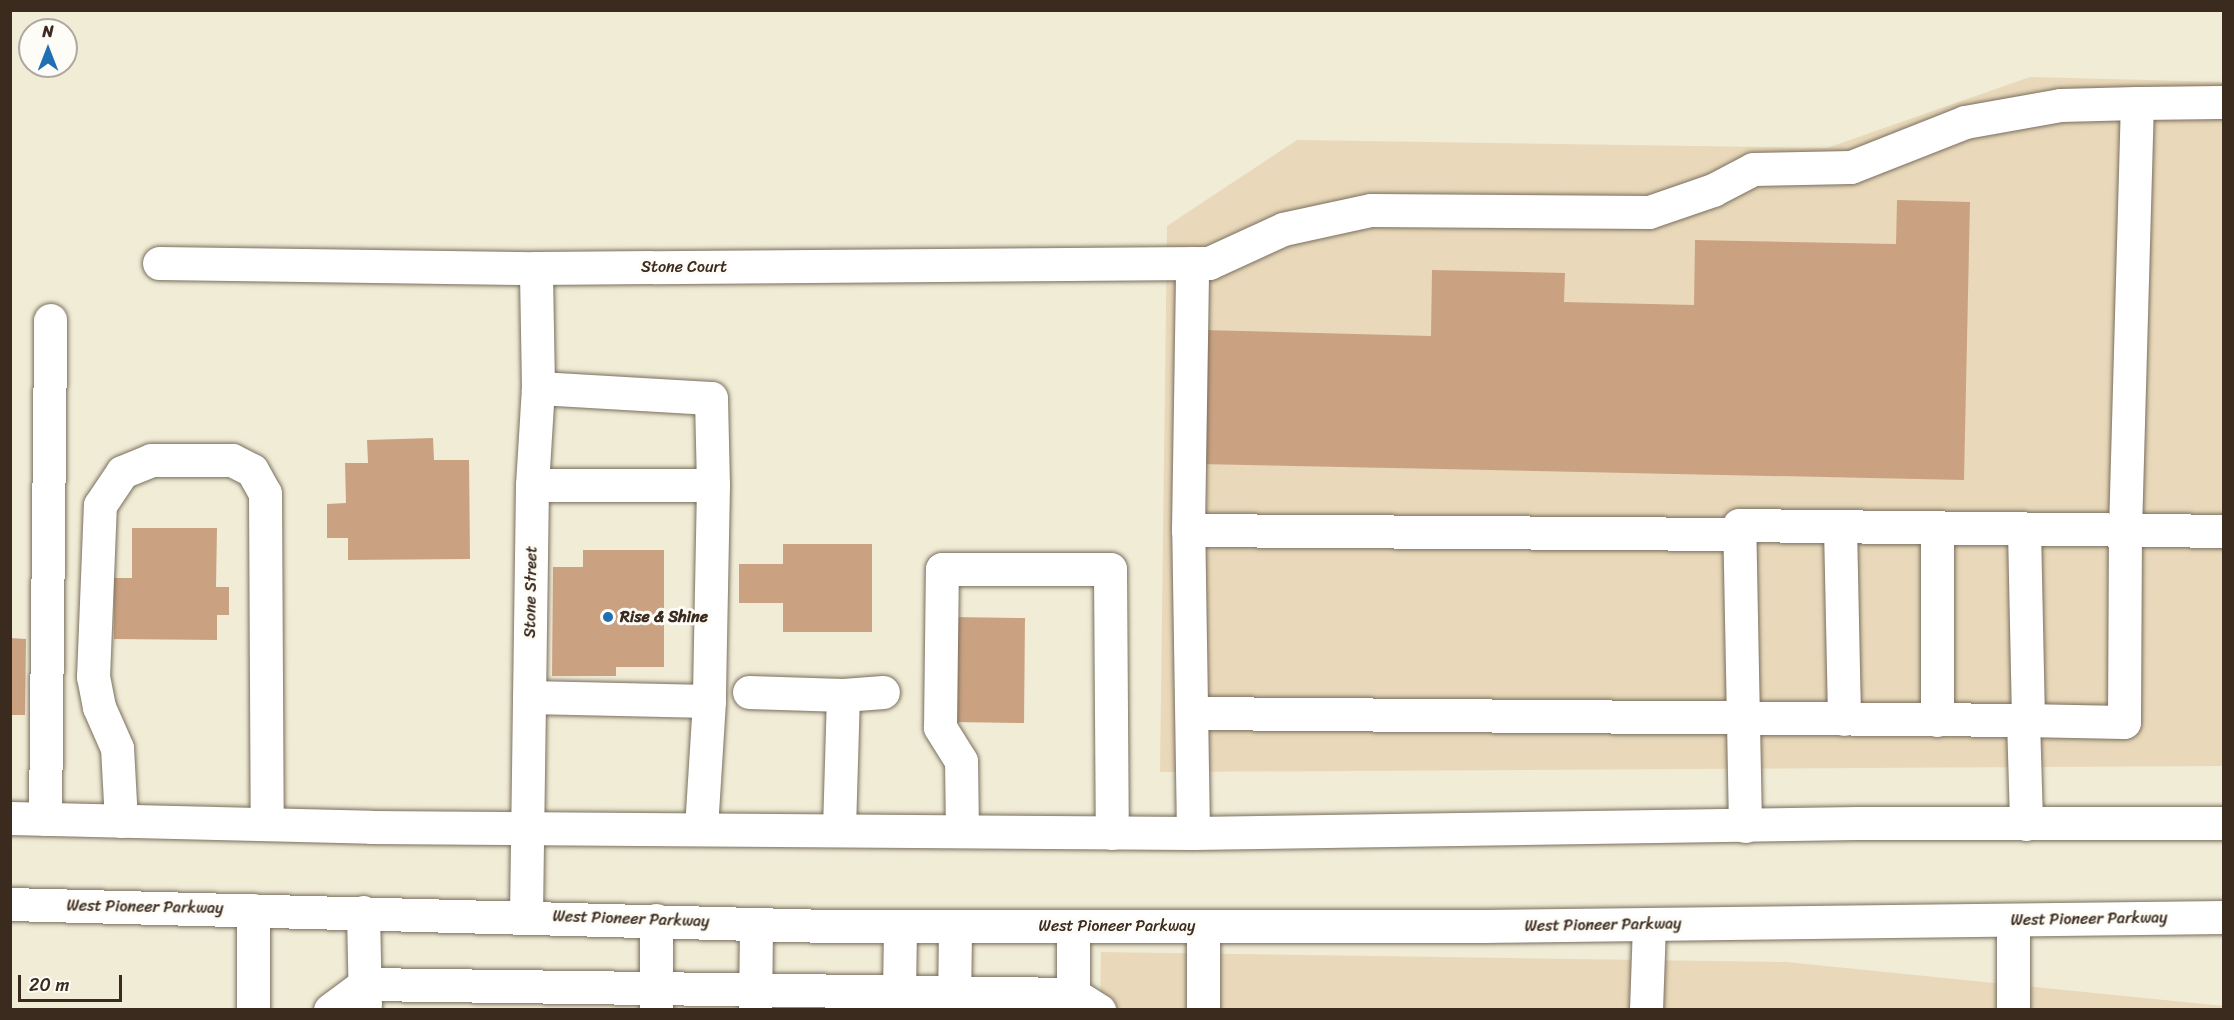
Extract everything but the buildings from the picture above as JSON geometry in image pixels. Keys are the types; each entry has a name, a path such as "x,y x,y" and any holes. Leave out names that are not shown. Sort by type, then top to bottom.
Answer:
{"main road":[{"path":"1193,833 1193,713 1188,530 1201,263 1283,229 1371,210 1649,212 1713,190 1752,169 1851,167 1965,122 2060,105 2223,102"},
{"path":"1193,713 2124,722 2125,530 2137,104"},
{"name":"Stone Court","path":"159,263 536,268 1201,263"},
{"name":"Stone Street","path":"526,915 532,485 537,388 536,268"},
{"path":"45,819 50,320"},
{"path":"537,388 711,398 713,485 709,701 701,829"},
{"path":"121,821 117,748 99,706 93,677 100,505 122,472 151,460 232,460 252,470 265,493 267,824"},
{"path":"532,485 713,485"},
{"path":"1745,826 1739,525 2223,531"},
{"path":"1840,526 1844,719"},
{"path":"1937,528 1937,720"},
{"path":"1188,530 1410,529 1739,534"},
{"path":"2024,529 2026,824"},
{"path":"962,831 961,761 940,727 942,569 1110,569 1112,833"},
{"path":"749,692 843,694 883,692"},
{"path":"839,830 843,694"},
{"path":"529,697 709,701"},
{"path":"10,818 526,828 1112,833 1745,826 2223,824"},
{"name":"West Pioneer Parkway","path":"10,904 900,926 1649,924 2223,917"},
{"path":"253,910 253,1010"},
{"path":"363,912 365,997"},
{"path":"656,920 656,998"},
{"path":"2013,920 2013,1010"},
{"path":"756,924 756,999"},
{"path":"1646,1010 1649,924"},
{"path":"899,992 900,926"},
{"path":"954,1001 955,926"},
{"path":"330,1010 365,997 756,999 899,992 954,1001 1082,1004 1072,926"},
{"path":"1203,926 1203,1010"}],"shaded area":[{"path":"2030,77 2223,82 2223,766 1160,772 1167,226 1297,140 1827,148"},
{"path":"1101,952 1786,962 2224,1006 2223,1010 1100,1010"}],"place":[{"name":"Rise & Shine","path":"608,617"}]}
